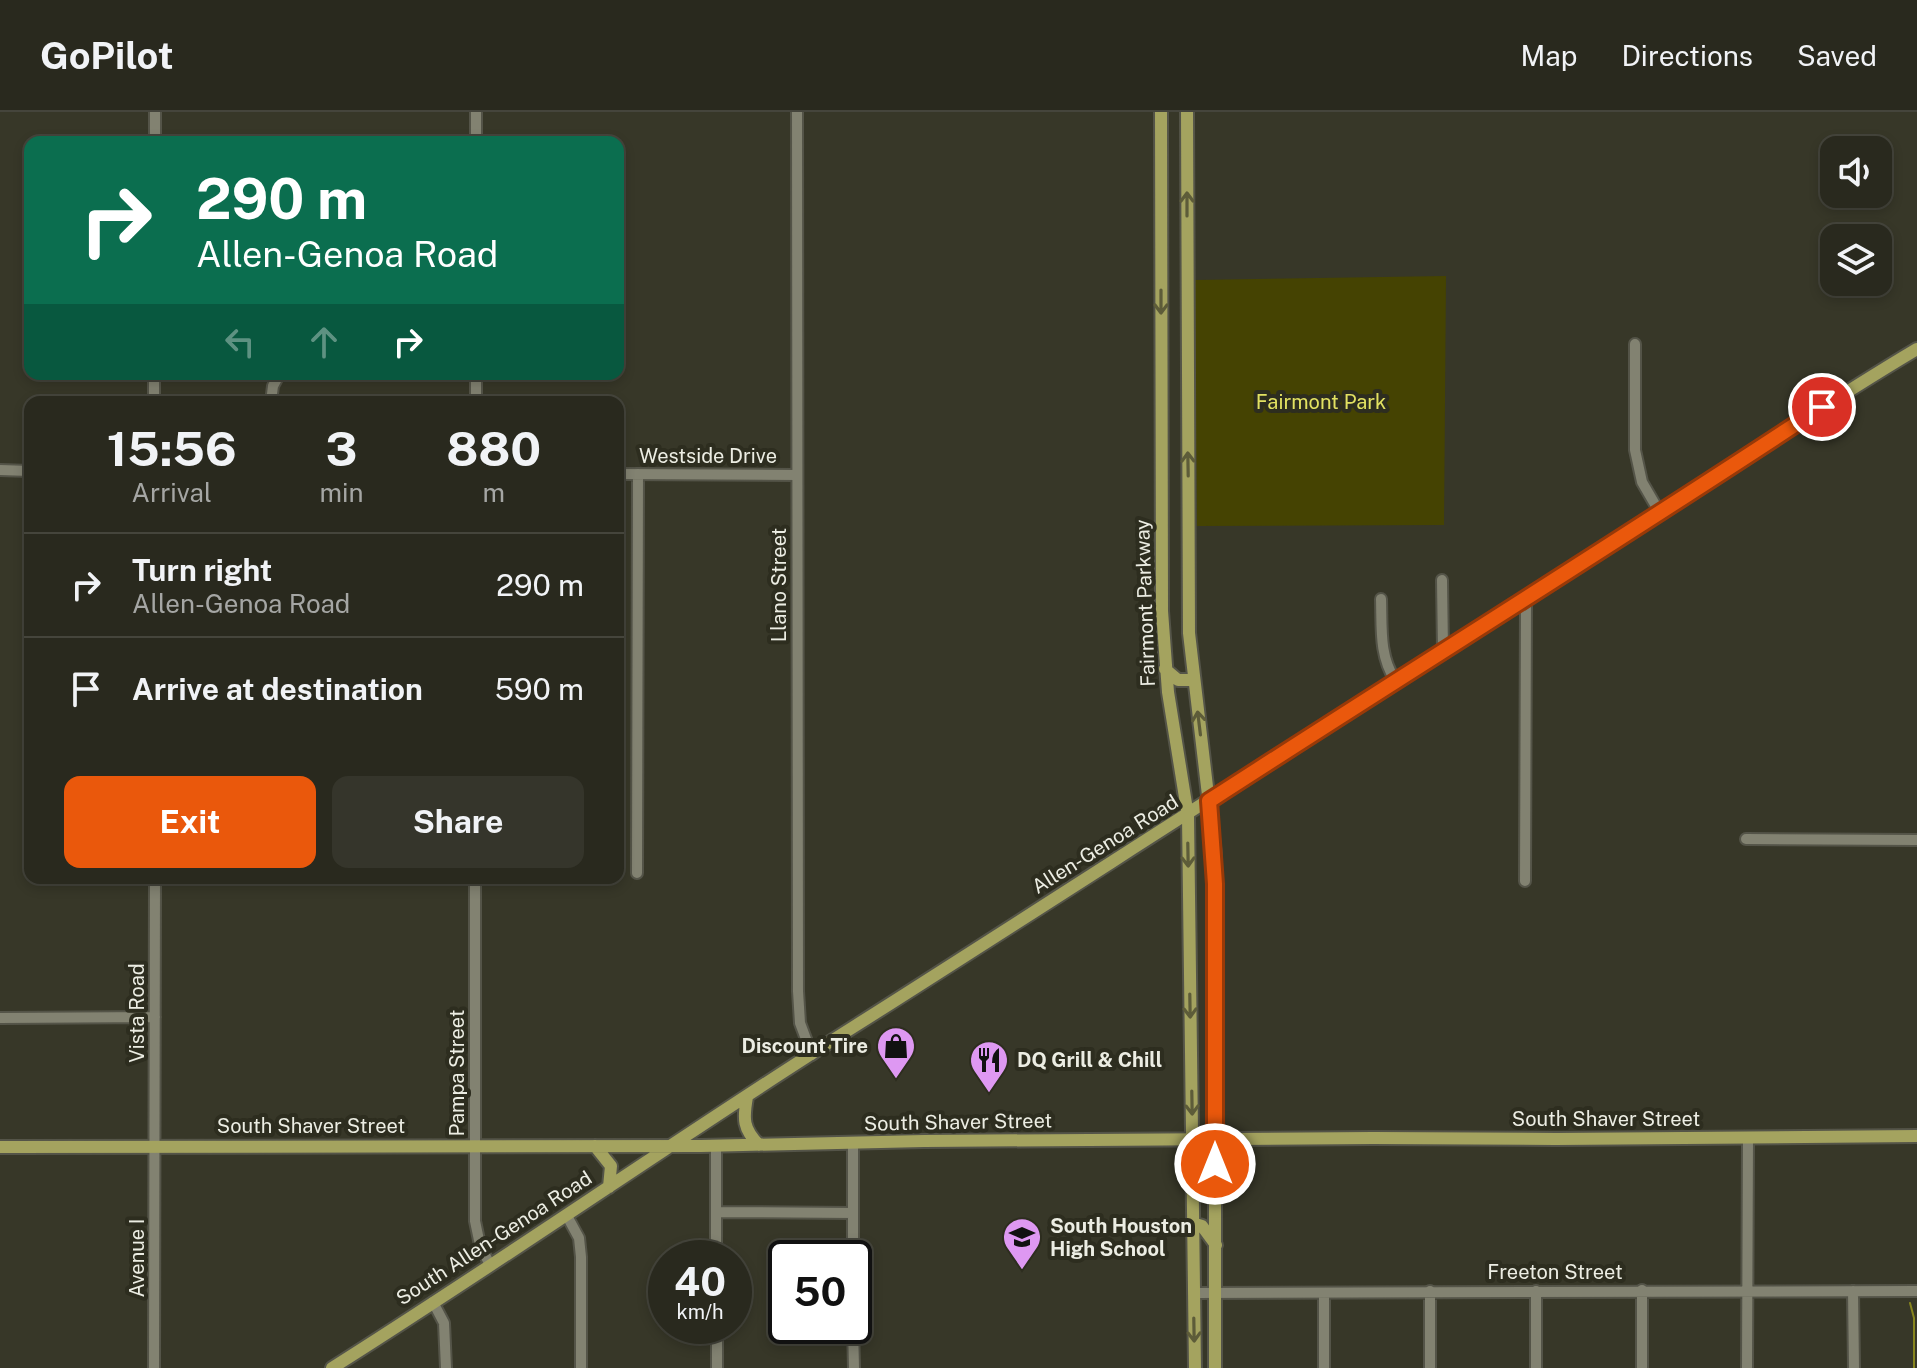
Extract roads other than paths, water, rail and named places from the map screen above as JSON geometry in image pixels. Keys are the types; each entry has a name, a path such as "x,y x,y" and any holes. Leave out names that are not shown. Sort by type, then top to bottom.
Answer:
{"main road":[{"name":"Fairmont Parkway","path":"1161,112 1162,611 1165,669 1188,816 1195,1368"},
{"path":"1187,112 1189,633 1215,855 1215,1368"},
{"path":"1161,265 1187,264"},
{"name":"Allen-Genoa Road","path":"676,1144 1395,680 1526,600 1850,389 1917,349"},
{"path":"1162,412 1187,411"},
{"path":"1165,669 1174,679 1194,680"},
{"path":"1189,946 1215,945"},
{"path":"747,1097 745,1125 748,1134 759,1145"},
{"name":"South Shaver Street","path":"0,1147 595,1146 1917,1136"},
{"name":"South Allen-Genoa Road","path":"338,1366 676,1144"},
{"path":"595,1146 611,1166 609,1187"},
{"path":"1192,1223 1202,1226 1216,1245"}],"street":[{"path":"155,112 155,136"},
{"path":"476,112 476,136"},
{"name":"Llano Street","path":"797,112 798,991 800,1023 812,1055"},
{"path":"1635,344 1635,450 1642,482 1660,513"},
{"path":"0,470 24,471"},
{"name":"Westside Drive","path":"624,474 797,475"},
{"path":"637,873 638,474"},
{"path":"1442,580 1443,650"},
{"path":"1381,599 1383,650 1386,666 1395,680"},
{"path":"1525,881 1526,600"},
{"path":"1746,839 1917,840"},
{"name":"Vista Road","path":"155,884 155,1147"},
{"name":"Pampa Street","path":"475,884 476,1234 490,1265"},
{"path":"0,1018 155,1017"},
{"path":"1747,1368 1748,1138"},
{"path":"853,1143 853,1240"},
{"path":"716,1145 716,1240"},
{"name":"Avenue I","path":"154,1368 155,1147"},
{"path":"716,1212 853,1213"},
{"path":"567,1216 579,1238 581,1257 581,1368"},
{"path":"1642,1290 1642,1368"},
{"path":"1430,1291 1430,1368"},
{"path":"1536,1291 1536,1368"},
{"path":"1853,1291 1854,1368"},
{"name":"Freeton Street","path":"1194,1293 1917,1291"},
{"path":"1324,1293 1324,1368"},
{"path":"433,1302 444,1323 446,1368"},
{"path":"717,1344 717,1368"},
{"path":"853,1344 854,1368"}],"waterway":[{"path":"1910,1303 1914,1318 1914,1368"}],"place":[{"name":"Discount Tire","path":"896,1080"},
{"name":"DQ Grill & Chill","path":"989,1094"},
{"name":"South Houston High School","path":"1022,1271"}],"park label":[{"name":"Fairmont Park","path":"1321,402"}]}
